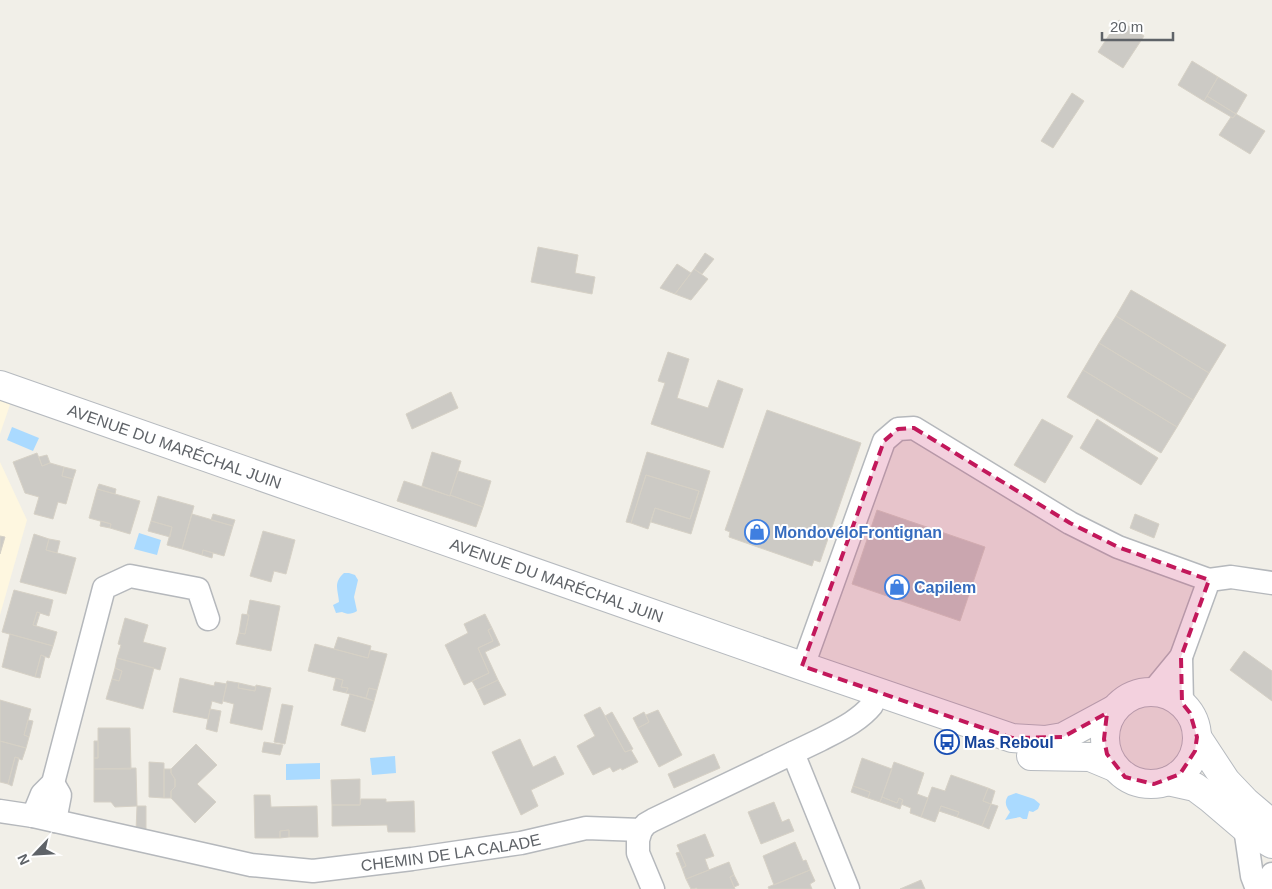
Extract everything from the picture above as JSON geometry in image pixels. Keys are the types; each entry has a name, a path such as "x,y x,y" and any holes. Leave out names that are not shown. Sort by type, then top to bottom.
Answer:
{"main road":[{"name":"AVENUE DU MARÉCHAL JUIN","path":"0,385 1012,738 1045,740 1063,737 1113,710"},
{"name":"AVENUE DU MARÉCHAL JUIN","path":"0,398 872,705 988,748 1026,756 1090,757 1114,767"},
{"path":"1153,691 1168,694 1182,703 1190,712 1196,724 1195,751 1190,763 1180,774 1168,781 1154,784 1139,783 1125,777 1114,767 1107,754 1104,739 1106,724 1113,710 1124,700 1138,693 1153,691"},
{"path":"1197,737 1226,781 1246,802 1272,824"},
{"path":"1168,781 1195,787 1245,828 1272,844"}],"street":[{"path":"802,666 884,441 898,430 914,428 1070,523 1118,547 1209,580 1231,576 1272,583"},
{"path":"44,819 42,794 54,783 104,588 130,576 198,589 208,619"},
{"path":"1153,691 1181,656 1209,580"},
{"path":"1181,656 1182,703"},
{"path":"653,889 638,853 638,840 641,830 646,824 820,740 847,725 867,711 872,705"},
{"path":"793,753 848,889"},
{"name":"CHEMIN DE LA CALADE","path":"0,810 251,865 313,872 521,843 586,828 641,830"},
{"path":"1245,828 1252,876 1257,889"},
{"path":"1268,889 1267,882 1272,874"}],"highlighted area":[{"path":"914,428 1070,523 1118,547 1209,580 1181,657 1182,703 1190,713 1197,737 1195,751 1180,774 1154,784 1125,777 1107,754 1104,739 1107,713 1063,737 1012,738 802,666 884,441 898,429"}],"shaded area":[{"path":"0,388 14,393 0,434"},
{"path":"0,462 27,520 0,615"}],"water":[{"path":"12,427 39,438 33,451 7,440"},
{"path":"139,533 161,540 157,555 134,549"},
{"path":"344,573 355,575 358,580 354,597 357,611 350,614 336,613 333,605 339,602 337,583"},
{"path":"395,756 396,773 372,775 370,758"},
{"path":"320,763 320,779 286,780 286,764"},
{"path":"1016,793 1034,799 1040,804 1038,809 1033,812 1029,811 1027,819 1020,817 1005,820 1010,812 1007,808 1006,800 1008,796"}],"building":[{"path":"1119,20 1144,36 1123,68 1098,52"},
{"path":"1192,61 1218,77 1204,101 1178,85"},
{"path":"1218,77 1247,95 1236,114 1207,96"},
{"path":"1072,93 1084,101 1053,148 1041,141"},
{"path":"1207,96 1236,114 1233,118 1204,101"},
{"path":"1236,114 1265,131 1250,154 1219,135 1231,117 1233,118"},
{"path":"538,247 578,255 575,273 595,277 592,294 531,282"},
{"path":"705,253 714,259 702,274 694,269"},
{"path":"677,264 691,273 675,294 660,288"},
{"path":"694,269 708,279 691,300 675,294"},
{"path":"1131,290 1226,345 1209,373 1116,316"},
{"path":"1116,316 1209,373 1193,400 1099,343"},
{"path":"1099,343 1193,400 1177,427 1083,370"},
{"path":"668,352 689,359 677,398 708,408 718,380 743,389 723,448 651,424 665,383 658,381"},
{"path":"1083,370 1177,427 1161,453 1067,397"},
{"path":"451,392 458,408 412,429 406,414"},
{"path":"767,410 861,443 820,562 814,560 812,566 729,537 730,532 725,530"},
{"path":"1042,419 1073,436 1045,483 1014,465"},
{"path":"1097,419 1158,458 1141,485 1080,448"},
{"path":"432,452 461,461 450,496 422,486"},
{"path":"647,452 710,471 691,534 651,522 655,508 690,519 699,491 646,475 631,523 626,522"},
{"path":"37,453 42,466 50,463 64,467 62,476 73,479 66,504 58,502 53,519 34,514 39,497 25,493 13,462"},
{"path":"47,455 50,463 42,466 39,457"},
{"path":"64,467 76,470 73,479 62,476"},
{"path":"458,471 491,481 483,507 450,495"},
{"path":"646,475 699,491 690,519 655,508 648,529 631,523"},
{"path":"404,481 483,507 476,527 397,501"},
{"path":"99,484 116,489 115,494 97,489"},
{"path":"97,489 140,501 130,534 110,528 111,524 89,518"},
{"path":"158,496 194,506 182,549 167,545 172,527 151,521"},
{"path":"877,510 985,547 960,621 852,584"},
{"path":"192,514 233,526 224,556 203,550 202,555 182,549"},
{"path":"213,514 235,520 233,526 211,520"},
{"path":"1135,514 1159,524 1154,538 1130,528"},
{"path":"101,521 111,524 110,528 100,526"},
{"path":"151,521 172,527 170,537 148,531"},
{"path":"263,531 295,540 286,574 274,571 271,582 250,576"},
{"path":"34,534 49,539 46,550 76,558 66,594 20,582"},
{"path":"0,536 5,537 0,554"},
{"path":"49,539 60,541 57,553 46,550"},
{"path":"203,550 213,553 212,558 202,555"},
{"path":"14,590 53,600 49,616 37,612 33,625 57,632 53,646 2,632"},
{"path":"250,600 280,606 271,651 236,644 239,633 245,634"},
{"path":"37,612 40,613 36,626 33,625"},
{"path":"242,614 249,615 245,634 239,633"},
{"path":"485,614 492,628 488,630 493,641 478,648 489,673 464,685 445,645 468,633 464,624"},
{"path":"125,618 148,625 143,642 166,648 160,670 117,658 121,645 118,644"},
{"path":"492,628 500,645 485,652 498,680 477,690 472,681 489,673 478,648 493,641 488,630"},
{"path":"10,634 53,646 49,658 41,655 35,677 2,667"},
{"path":"338,637 371,646 368,658 334,649"},
{"path":"315,644 368,658 370,650 387,654 377,690 369,688 366,698 346,693 348,688 341,687 343,680 308,671"},
{"path":"1244,651 1272,671 1272,701 1230,670"},
{"path":"41,655 45,657 40,678 35,677"},
{"path":"117,658 154,668 143,709 106,699 112,679 119,681 122,671 115,668"},
{"path":"115,668 122,671 119,681 112,679"},
{"path":"180,678 214,686 215,682 227,684 222,704 212,701 208,719 173,712"},
{"path":"336,678 343,680 341,687 348,688 346,693 333,690"},
{"path":"498,680 506,695 484,705 477,690"},
{"path":"227,681 239,683 238,688 255,691 256,685 271,688 262,730 230,723 234,704 223,701"},
{"path":"239,683 256,687 255,691 238,688"},
{"path":"369,688 377,690 374,701 366,698"},
{"path":"350,694 374,701 365,732 341,725"},
{"path":"0,700 31,709 24,735 29,737 26,748 0,741"},
{"path":"282,704 293,706 285,744 274,742"},
{"path":"600,707 625,752 631,750 638,762 622,770 621,768 613,772 610,767 593,775 577,746 595,736 584,715"},
{"path":"210,709 221,711 217,732 206,729"},
{"path":"658,710 682,755 659,767 638,728 649,722 646,715"},
{"path":"612,712 633,749 625,752 605,716"},
{"path":"644,712 649,722 638,728 633,718"},
{"path":"28,720 33,721 29,737 24,735"},
{"path":"98,728 130,728 131,769 94,769 94,758 98,758"},
{"path":"520,739 533,767 555,756 564,774 531,790 538,806 521,815 492,752"},
{"path":"0,741 26,748 22,760 15,757 8,784 0,782"},
{"path":"94,741 98,741 98,758 94,758"},
{"path":"264,742 283,745 280,755 262,752"},
{"path":"196,744 217,765 197,784 216,802 195,823 171,798 171,791 175,787 175,779 171,769"},
{"path":"714,754 720,768 674,788 668,774"},
{"path":"15,757 19,758 12,786 8,784"},
{"path":"862,758 892,769 880,802 868,798 870,792 853,786"},
{"path":"149,762 164,763 164,798 149,797"},
{"path":"894,762 924,773 917,794 928,798 921,817 910,813 911,808 901,804 903,800 899,798 897,803 882,797"},
{"path":"136,768 137,806 115,807 111,802 94,802 94,769"},
{"path":"164,769 171,769 175,779 175,787 171,791 171,798 164,798"},
{"path":"951,775 988,788 983,801 991,804 982,826 957,817 959,812 941,806 935,822 921,817 932,787 945,791"},
{"path":"360,779 360,805 332,805 331,780"},
{"path":"853,786 870,792 868,798 851,792"},
{"path":"988,788 995,791 991,804 983,801"},
{"path":"254,795 270,795 271,807 317,806 318,837 289,837 289,830 280,831 280,838 255,838"},
{"path":"882,797 897,803 899,798 903,800 900,809 880,802"},
{"path":"361,799 386,799 386,802 414,801 415,832 388,832 387,825 332,826 332,805 360,805"},
{"path":"774,802 782,822 789,819 794,831 761,844 748,812"},
{"path":"991,804 998,806 989,829 982,826"},
{"path":"137,806 146,806 146,834 136,831"},
{"path":"941,806 959,812 957,817 939,811"},
{"path":"289,830 289,837 280,838 280,831"},
{"path":"705,834 714,856 705,859 709,870 686,879 682,868 686,866 677,845"},
{"path":"795,842 803,861 806,860 810,870 774,885 763,856"},
{"path":"680,852 686,866 682,868 676,853"},
{"path":"729,862 734,875 730,877 735,889 691,889 686,879"},
{"path":"810,870 815,881 810,884 812,889 769,889 768,887"},
{"path":"734,875 739,885 734,887 730,877"},
{"path":"921,880 925,889 900,889"}],"place":[{"name":"MondovéloFrontignan","path":"757,532"},
{"name":"Capilem","path":"897,587"},
{"name":"Mas Reboul","path":"947,742"}]}
